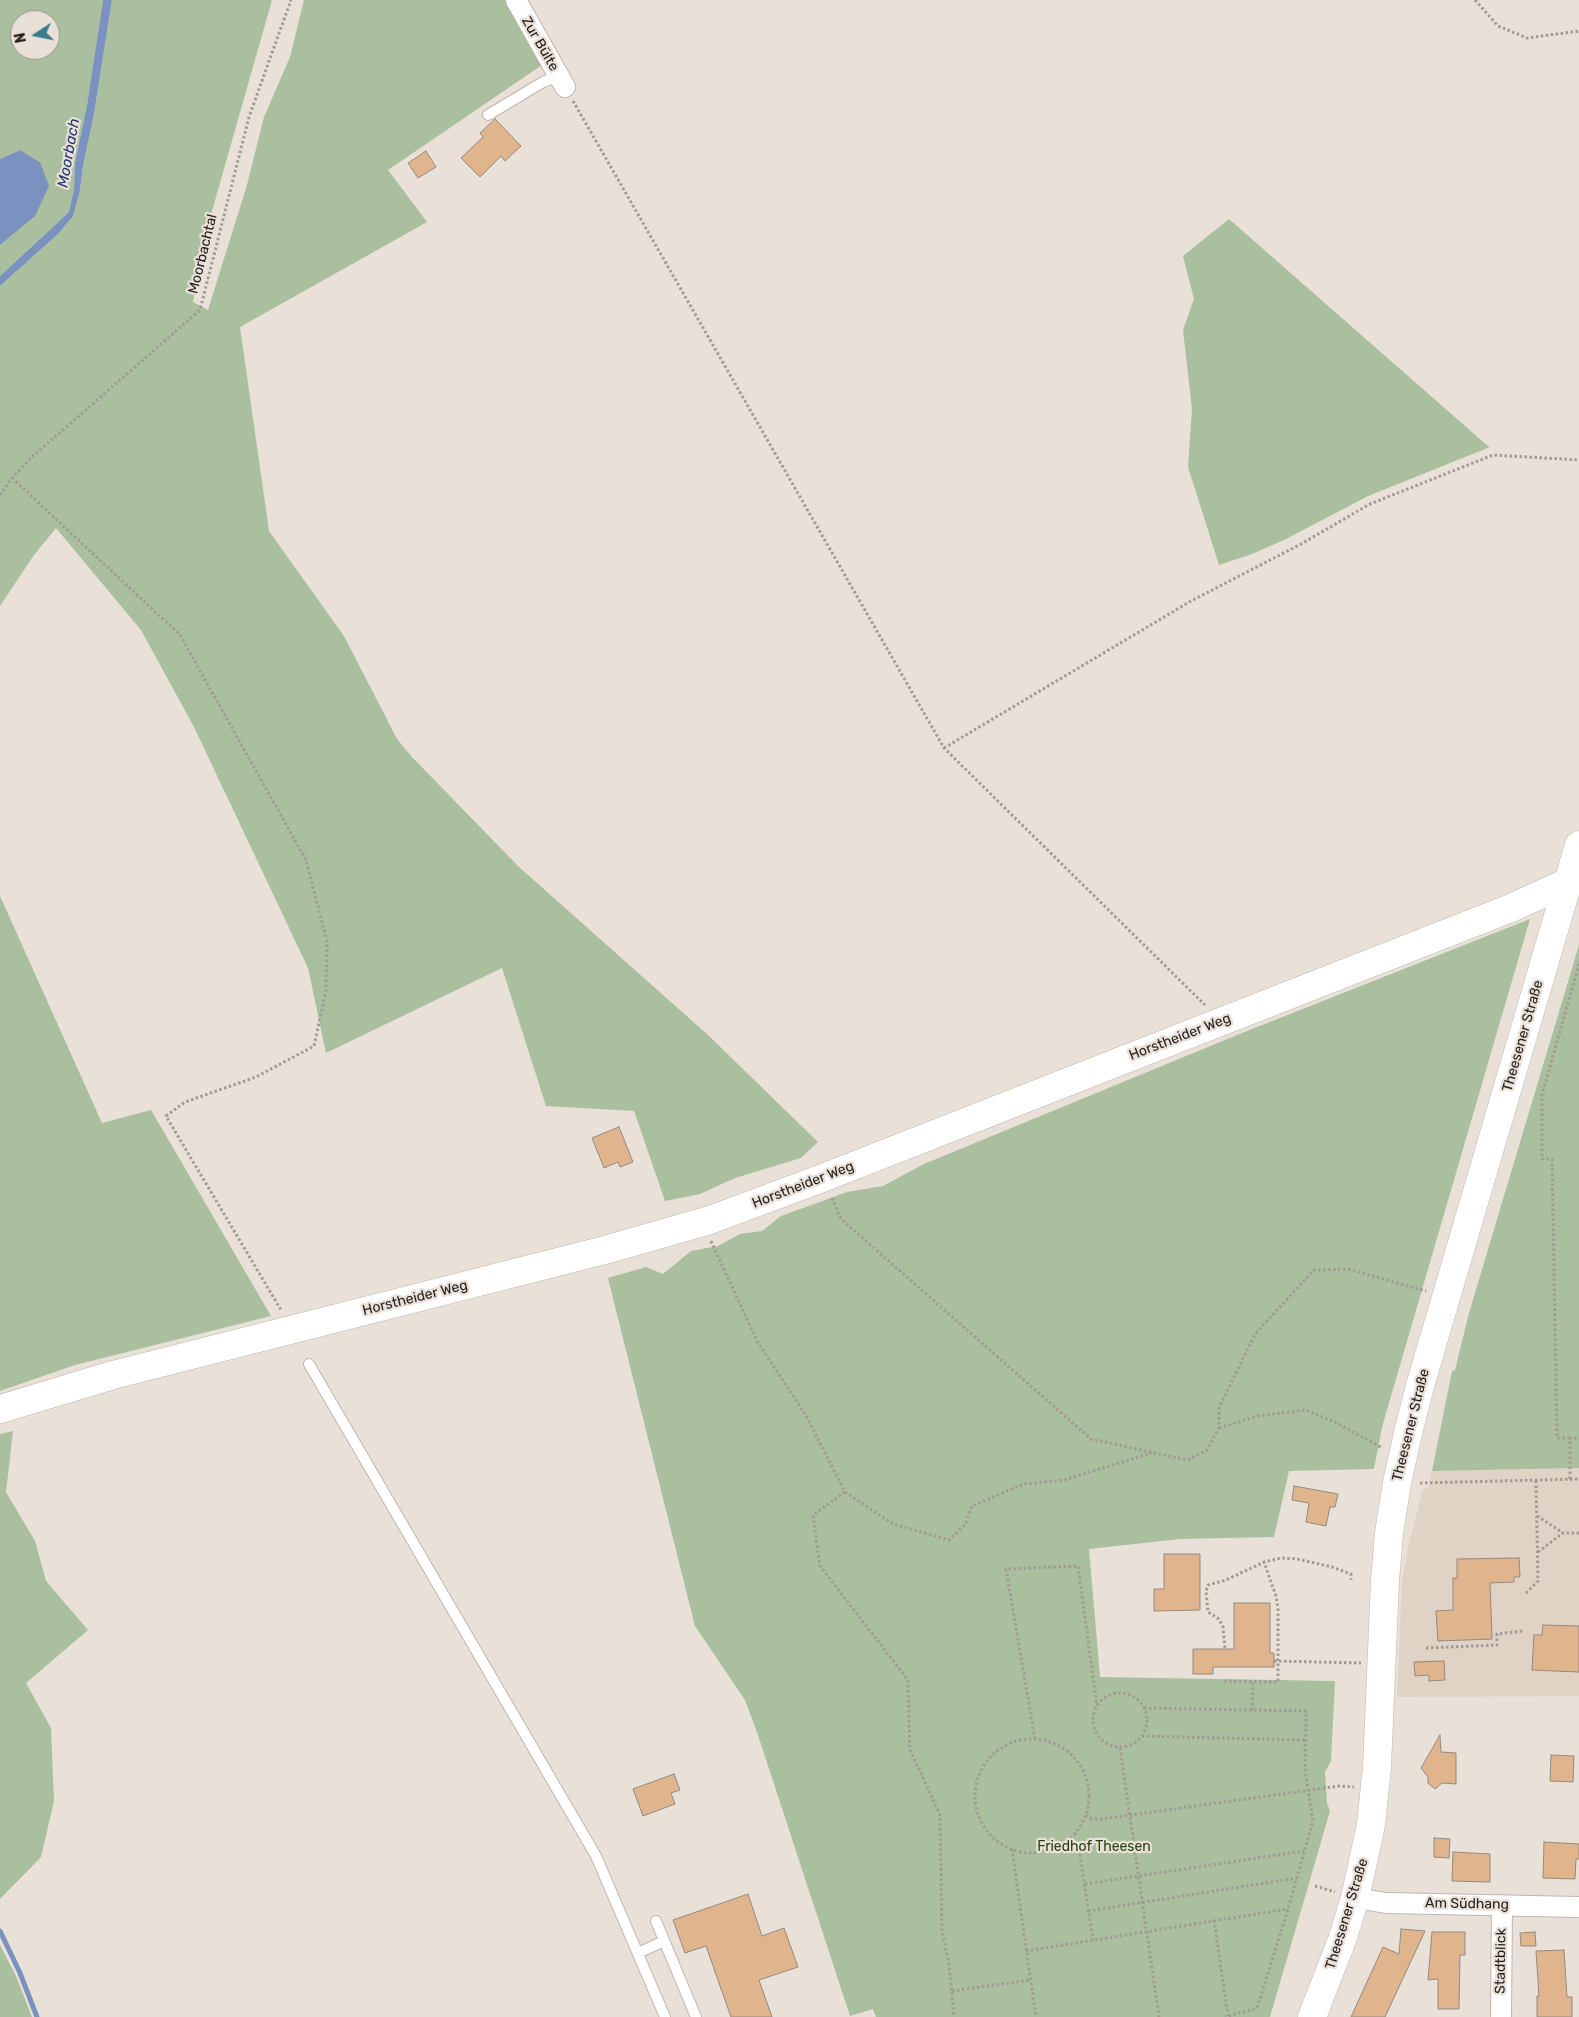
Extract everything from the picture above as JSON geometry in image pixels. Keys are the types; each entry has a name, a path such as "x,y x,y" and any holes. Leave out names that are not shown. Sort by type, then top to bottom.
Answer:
{"street":[{"name":"Zur Bülte","path":"516,0 562,81"},
{"name":"Theesener Straße","path":"1312,2017 1342,1940 1365,1859 1375,1788 1388,1547 1399,1471 1420,1386 1446,1296 1574,879 1579,845"},
{"name":"Horstheider Weg","path":"0,1409 113,1375 605,1250 702,1222 820,1179 1518,905 1574,879"},
{"name":"Am Südhang","path":"1355,1898 1386,1903 1579,1907"},
{"name":"Stadtblick","path":"1501,2017 1502,1905"}],"lane":[{"path":"488,115 542,82 562,81"},
{"path":"309,1364 596,1856 665,2017"},
{"path":"656,1921 696,2017"},
{"path":"638,1954 664,1941"}],"path":[{"name":"Moorbachtal","path":"0,495 12,478 32,457 200,310 249,117 291,0"},
{"path":"1474,0 1498,26 1527,38 1579,31"},
{"path":"562,81 944,748 1221,1021"},
{"path":"944,748 1191,601 1301,544 1370,504 1493,455 1579,460"},
{"path":"12,478 180,635 306,860 327,941 326,991 314,1046 256,1077 185,1102 166,1116 292,1329"},
{"path":"1579,964 1542,1095 1542,1159 1552,1159 1557,1438 1579,1438"},
{"path":"820,1179 828,1189 841,1220 1091,1439 1187,1460 1206,1451 1219,1428 1219,1408 1255,1334 1314,1270 1348,1269 1446,1296"},
{"path":"702,1222 757,1341 805,1414 845,1492 893,1524 949,1540 965,1525 972,1506 1024,1484 1064,1480 1153,1453"},
{"path":"1219,1428 1258,1416 1305,1410 1336,1422 1399,1471 1536,1480 1579,1479"},
{"path":"1570,1438 1570,1479"},
{"path":"1526,1593 1538,1581 1536,1480"},
{"path":"845,1492 813,1515 820,1566 908,1680 910,1750 940,1815 942,1931 949,1963 954,2017"},
{"path":"1536,1516 1563,1533 1579,1534"},
{"path":"1537,1552 1563,1533"},
{"path":"1225,1648 1223,1627 1219,1619 1208,1612 1206,1591 1208,1585 1226,1580 1264,1562 1281,1558 1297,1559 1332,1567 1351,1574 1351,1580"},
{"path":"1224,1681 1278,1682 1276,1661 1278,1608 1276,1596 1264,1562"},
{"path":"1035,1739 1006,1569 1078,1566 1097,1706 1093,1718 1093,1727 1103,1742 1120,1748 1128,1746 1142,1736 1147,1722 1144,1708 1139,1701 1123,1693 1106,1697 1097,1706"},
{"path":"1426,1648 1497,1645 1497,1634 1523,1631"},
{"path":"1276,1661 1381,1663"},
{"path":"1252,1710 1253,1682"},
{"path":"1144,1708 1306,1710 1305,1770 1313,1821 1257,2008 1226,2017 1214,1920"},
{"path":"1142,1736 1305,1740"},
{"path":"1035,1739 1050,1742 1064,1748 1079,1765 1088,1786 1089,1801 1086,1816 1076,1832 1062,1845 1044,1852 1024,1853 1006,1847 991,1835 980,1819 975,1800 977,1781 985,1764 999,1750 1016,1741 1035,1739"},
{"path":"1120,1748 1159,2017"},
{"path":"1086,1816 1102,1819 1339,1786 1375,1788"},
{"path":"1069,1838 1076,1845 1080,1856 1092,1940"},
{"path":"1012,1849 1036,2017"},
{"path":"1084,1884 1304,1850"},
{"path":"1088,1911 1297,1878"},
{"path":"1026,1951 1288,1909"},
{"path":"952,1991 1030,1980"}],"shaded area":[{"path":"1579,1468 1579,1696 1397,1697 1402,1580 1423,1490 1428,1488 1432,1471"}],"green space":[{"path":"0,0 103,0 87,105 75,163 74,189 69,212 0,276 0,245 11,235 40,162 20,150 0,159"},
{"path":"112,0 272,0 206,232 193,302 208,310 247,185 264,117 290,57 304,0 506,0 542,65 388,170 427,222 240,327 269,531 344,636 397,739 412,757 519,867 708,1035 818,1142 801,1158 735,1178 700,1194 665,1201 634,1111 546,1106 502,968 326,1053 308,968 194,727 141,630 56,528 34,555 0,606 0,286 57,235 80,190"},
{"path":"1229,219 1490,447 1368,496 1286,539 1252,554 1219,565 1188,467 1192,409 1183,330 1194,299 1183,256"},
{"path":"0,896 102,1123 151,1110 271,1316 75,1365 0,1391"},
{"name":"Friedhof Theesen","path":"1530,919 1382,1427 1374,1469 1289,1471 1274,1537 1180,1539 1089,1549 1100,1677 1335,1681 1331,1761 1325,1772 1327,1803 1330,1811 1270,2017 876,2017 873,2009 850,2016 745,1700 695,1626 608,1278 646,1267 663,1274 691,1251 718,1246 740,1234 762,1231 781,1216 847,1192 883,1186 924,1164 1242,1033"},
{"path":"1579,945 1579,1468 1432,1471 1452,1371 1455,1370 1469,1313"},
{"path":"13,1431 6,1492 35,1541 46,1581 88,1630 26,1683 51,1728 54,1801 41,1857 0,1899 0,1434"},
{"path":"0,1945 16,1976 32,2017 0,2017"}],"water":[{"path":"103,0 112,0 94,114 80,190 73,216 57,235 0,286 0,276 69,212 74,189 75,163 87,105"},
{"path":"20,150 40,162 49,186 35,216 0,245 0,159"}],"building":[{"path":"495,119 521,146 505,161 501,156 480,177 461,158 483,137 480,133"},
{"path":"426,151 436,167 418,178 408,163"},
{"path":"619,1127 633,1162 620,1167 618,1162 604,1168 592,1138"},
{"path":"1294,1486 1338,1494 1335,1507 1330,1507 1326,1526 1306,1522 1309,1503 1292,1500"},
{"path":"1164,1554 1200,1554 1200,1610 1154,1611 1154,1589 1164,1589"},
{"path":"1519,1558 1520,1577 1514,1577 1514,1582 1490,1583 1492,1639 1438,1641 1436,1611 1453,1610 1453,1578 1457,1578 1457,1559"},
{"path":"1234,1603 1270,1603 1270,1653 1274,1653 1274,1667 1213,1667 1213,1674 1193,1674 1193,1649 1234,1649"},
{"path":"1543,1625 1579,1626 1579,1672 1532,1670 1534,1635 1542,1635"},
{"path":"1444,1661 1445,1680 1429,1681 1429,1675 1415,1676 1414,1662"},
{"path":"1440,1735 1441,1752 1456,1753 1456,1784 1442,1783 1435,1789 1428,1783 1428,1777 1421,1768"},
{"path":"1551,1755 1574,1756 1573,1782 1550,1781"},
{"path":"674,1774 680,1790 671,1793 675,1804 643,1816 633,1789"},
{"path":"1434,1838 1450,1839 1449,1858 1434,1857"},
{"path":"1544,1842 1579,1844 1579,1859 1576,1859 1575,1879 1543,1878"},
{"path":"1453,1852 1490,1854 1490,1882 1452,1881"},
{"path":"748,1894 762,1936 784,1928 798,1967 759,1980 772,2017 731,2017 706,1946 685,1953 673,1920"},
{"path":"1401,1929 1425,1931 1385,2017 1351,2017 1383,1947 1399,1954"},
{"path":"1432,1932 1465,1932 1465,1955 1460,1955 1459,2009 1438,2009 1438,1979 1428,1980"},
{"path":"1535,1932 1536,1946 1521,1946 1520,1933"},
{"path":"1564,1950 1567,1997 1572,1997 1572,2017 1537,2017 1537,1996 1539,1996 1536,1951"}],"waterway":[{"path":"0,1931 20,1973 37,2017"}],"water label":[{"name":"Moorbach","path":"69,153"}]}
